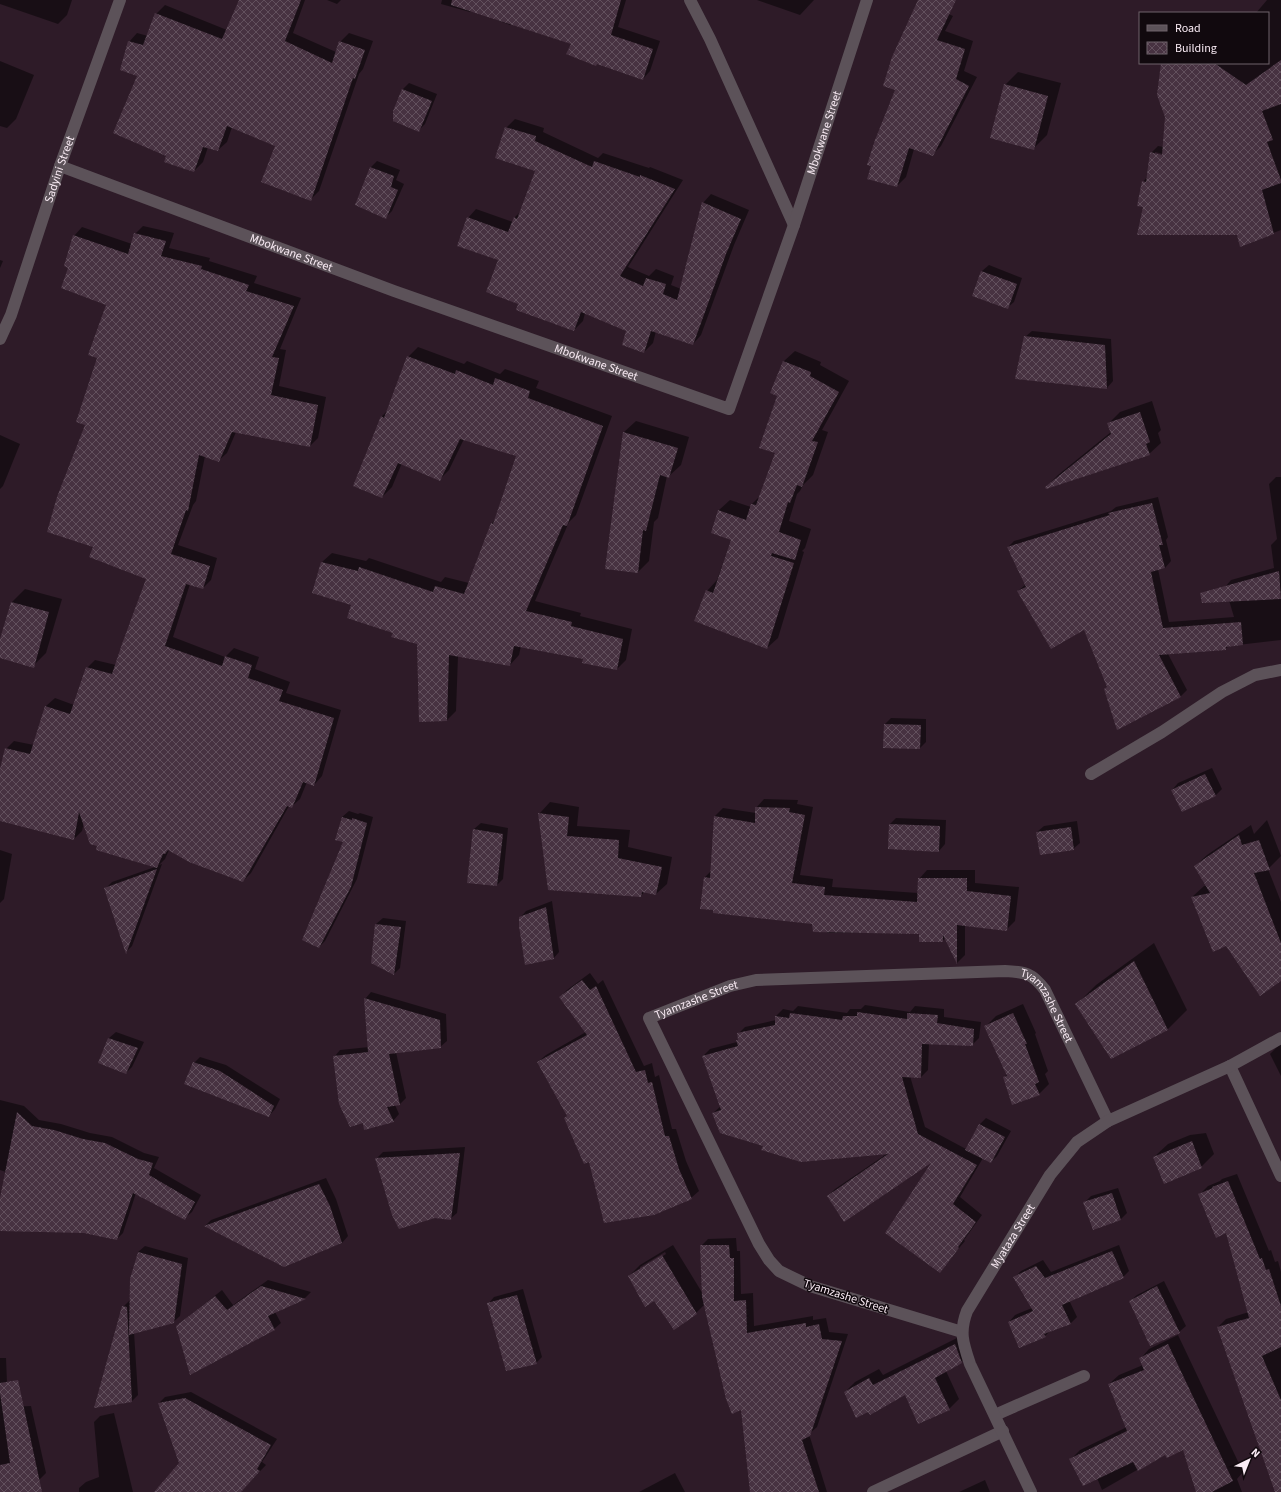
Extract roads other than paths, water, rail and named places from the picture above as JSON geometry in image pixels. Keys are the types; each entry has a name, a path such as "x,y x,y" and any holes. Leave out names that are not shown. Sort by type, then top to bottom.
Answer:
{"street":[{"name":"Sadyini Street","path":"0,339 11,315 60,166 120,0"},
{"path":"690,0 713,46 794,225"},
{"name":"Mbokwane Street","path":"60,166 394,291 729,409 794,225 867,0"},
{"path":"1091,774 1162,732 1222,692 1255,675 1281,670"},
{"name":"Tyamzashe Street","path":"962,1332 810,1286 778,1271 759,1244 649,1018 730,986 756,980 997,971 1022,972 1031,975 1045,990 1108,1121"},
{"name":"Myataza Street","path":"1031,1492 970,1364 962,1342 962,1332 967,1311 1050,1175 1077,1142 1108,1121 1230,1066 1281,1038"},
{"path":"1230,1066 1281,1176"},
{"path":"995,1415 1084,1376"},
{"path":"873,1492 1003,1432"}]}
